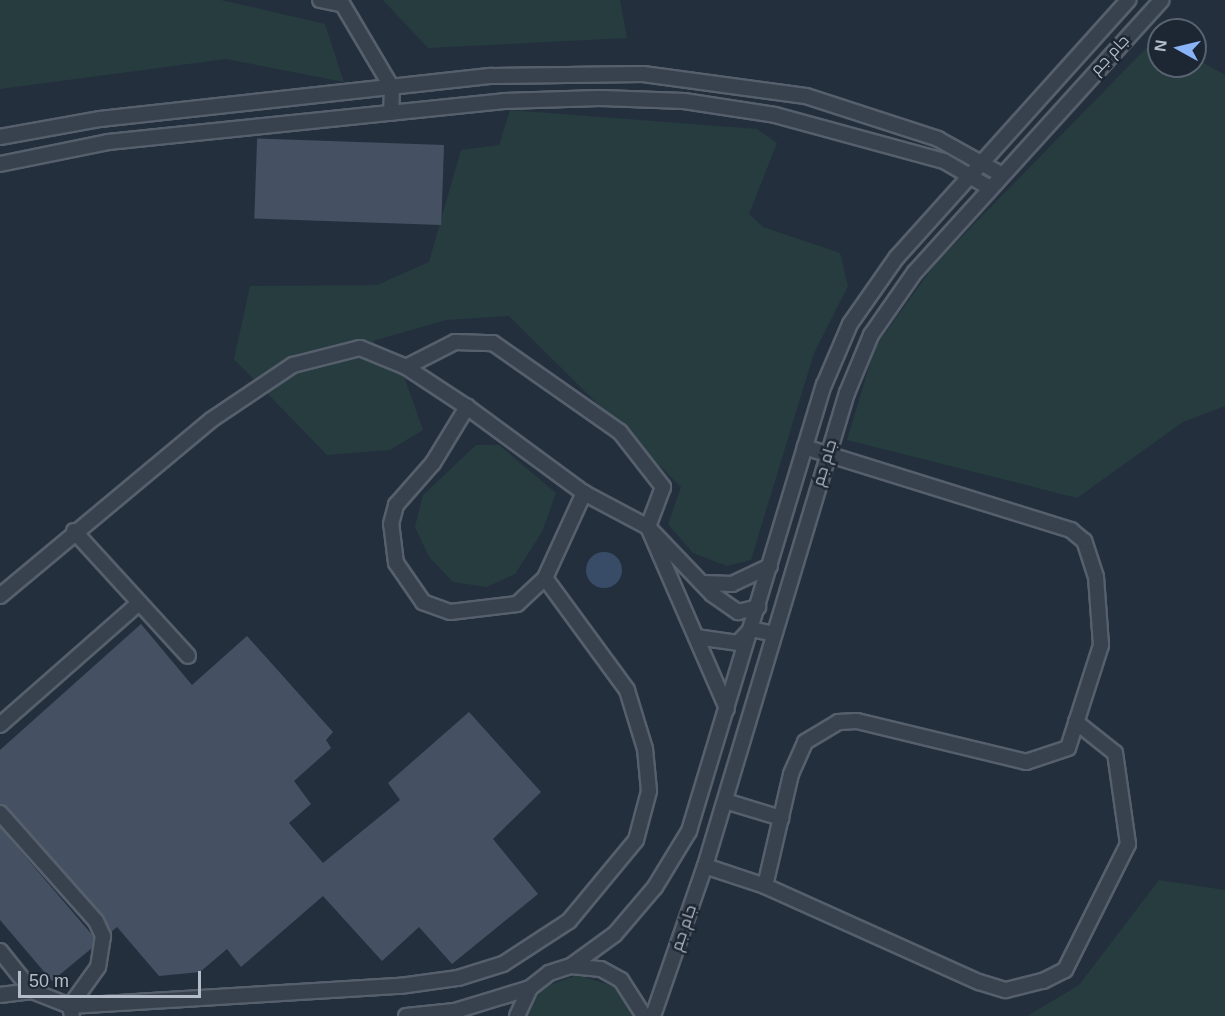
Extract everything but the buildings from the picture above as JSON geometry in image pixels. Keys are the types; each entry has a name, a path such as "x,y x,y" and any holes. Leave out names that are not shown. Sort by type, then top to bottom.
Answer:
{"lane":[{"path":"320,0 341,2 392,88 391,113"},
{"name":"جام جم","path":"571,966 615,934 655,887 689,831 728,709 805,447 850,324 897,257 1128,0"},
{"name":"جام جم","path":"653,1016 705,866 828,453 871,335 915,272 1001,174 1161,0"},
{"path":"0,137 100,119 392,88 587,72 784,90 938,139 984,161 1001,174"},
{"path":"775,115 784,90"},
{"path":"0,164 108,142 391,113 598,98 684,101 775,115 972,173 990,188"},
{"path":"406,367 455,342 493,344 620,432 663,487 648,527 728,709"},
{"path":"0,596 74,531 211,420 293,364 360,348 406,367 467,407 585,493 648,527 702,584 738,612 758,607"},
{"path":"467,407 433,463 396,505 391,524 396,563 423,602 457,613 517,604 545,578 585,493"},
{"path":"765,886 781,818 805,742 838,722 857,721 1026,762 1068,748 1101,645 1102,606 1084,541 1058,522 805,447"},
{"path":"74,531 188,656"},
{"path":"702,584 732,584 770,566"},
{"path":"0,951 32,991 71,1011 400,987 458,978 503,964 569,921 636,840 649,791 645,749 627,690 545,578"},
{"path":"0,725 139,603"},
{"path":"696,637 738,643 751,629 774,634"},
{"path":"705,866 765,886 979,982 1006,990 1050,978 1070,961 1128,844 1115,753 1076,722"},
{"path":"725,801 781,818"},
{"path":"0,813 96,921 103,936 98,967 71,1011"},
{"path":"406,1016 455,1011 530,988 549,973 571,966 601,969 621,980 644,1016"},
{"path":"517,1016 530,988"},
{"path":"0,995 32,991"}],"green space":[{"path":"0,0 221,0 325,24 344,82 226,59 0,89"},
{"path":"383,0 620,0 627,38 428,48"},
{"path":"1147,47 1147,78 1207,78 1207,65 1225,75 1225,406 1183,422 1077,498 847,440 875,347 935,264"},
{"path":"510,110 757,129 777,143 749,214 763,227 840,253 848,286 814,353 751,560 727,566 693,553 668,524 681,487 509,316 446,320 373,341 405,379 423,430 390,450 327,455 234,359 250,286 377,285 429,262 461,150 499,145"},
{"path":"476,445 499,445 556,493 542,532 515,574 487,587 453,582 429,557 415,527 423,495"},
{"path":"1159,880 1225,890 1225,1016 1027,1016 1079,985"},
{"path":"578,975 613,986 633,1016 525,1016 543,987"}],"water":[{"path":"604,552 617,557 622,570 617,583 604,588 591,583 586,570 591,557"}]}
